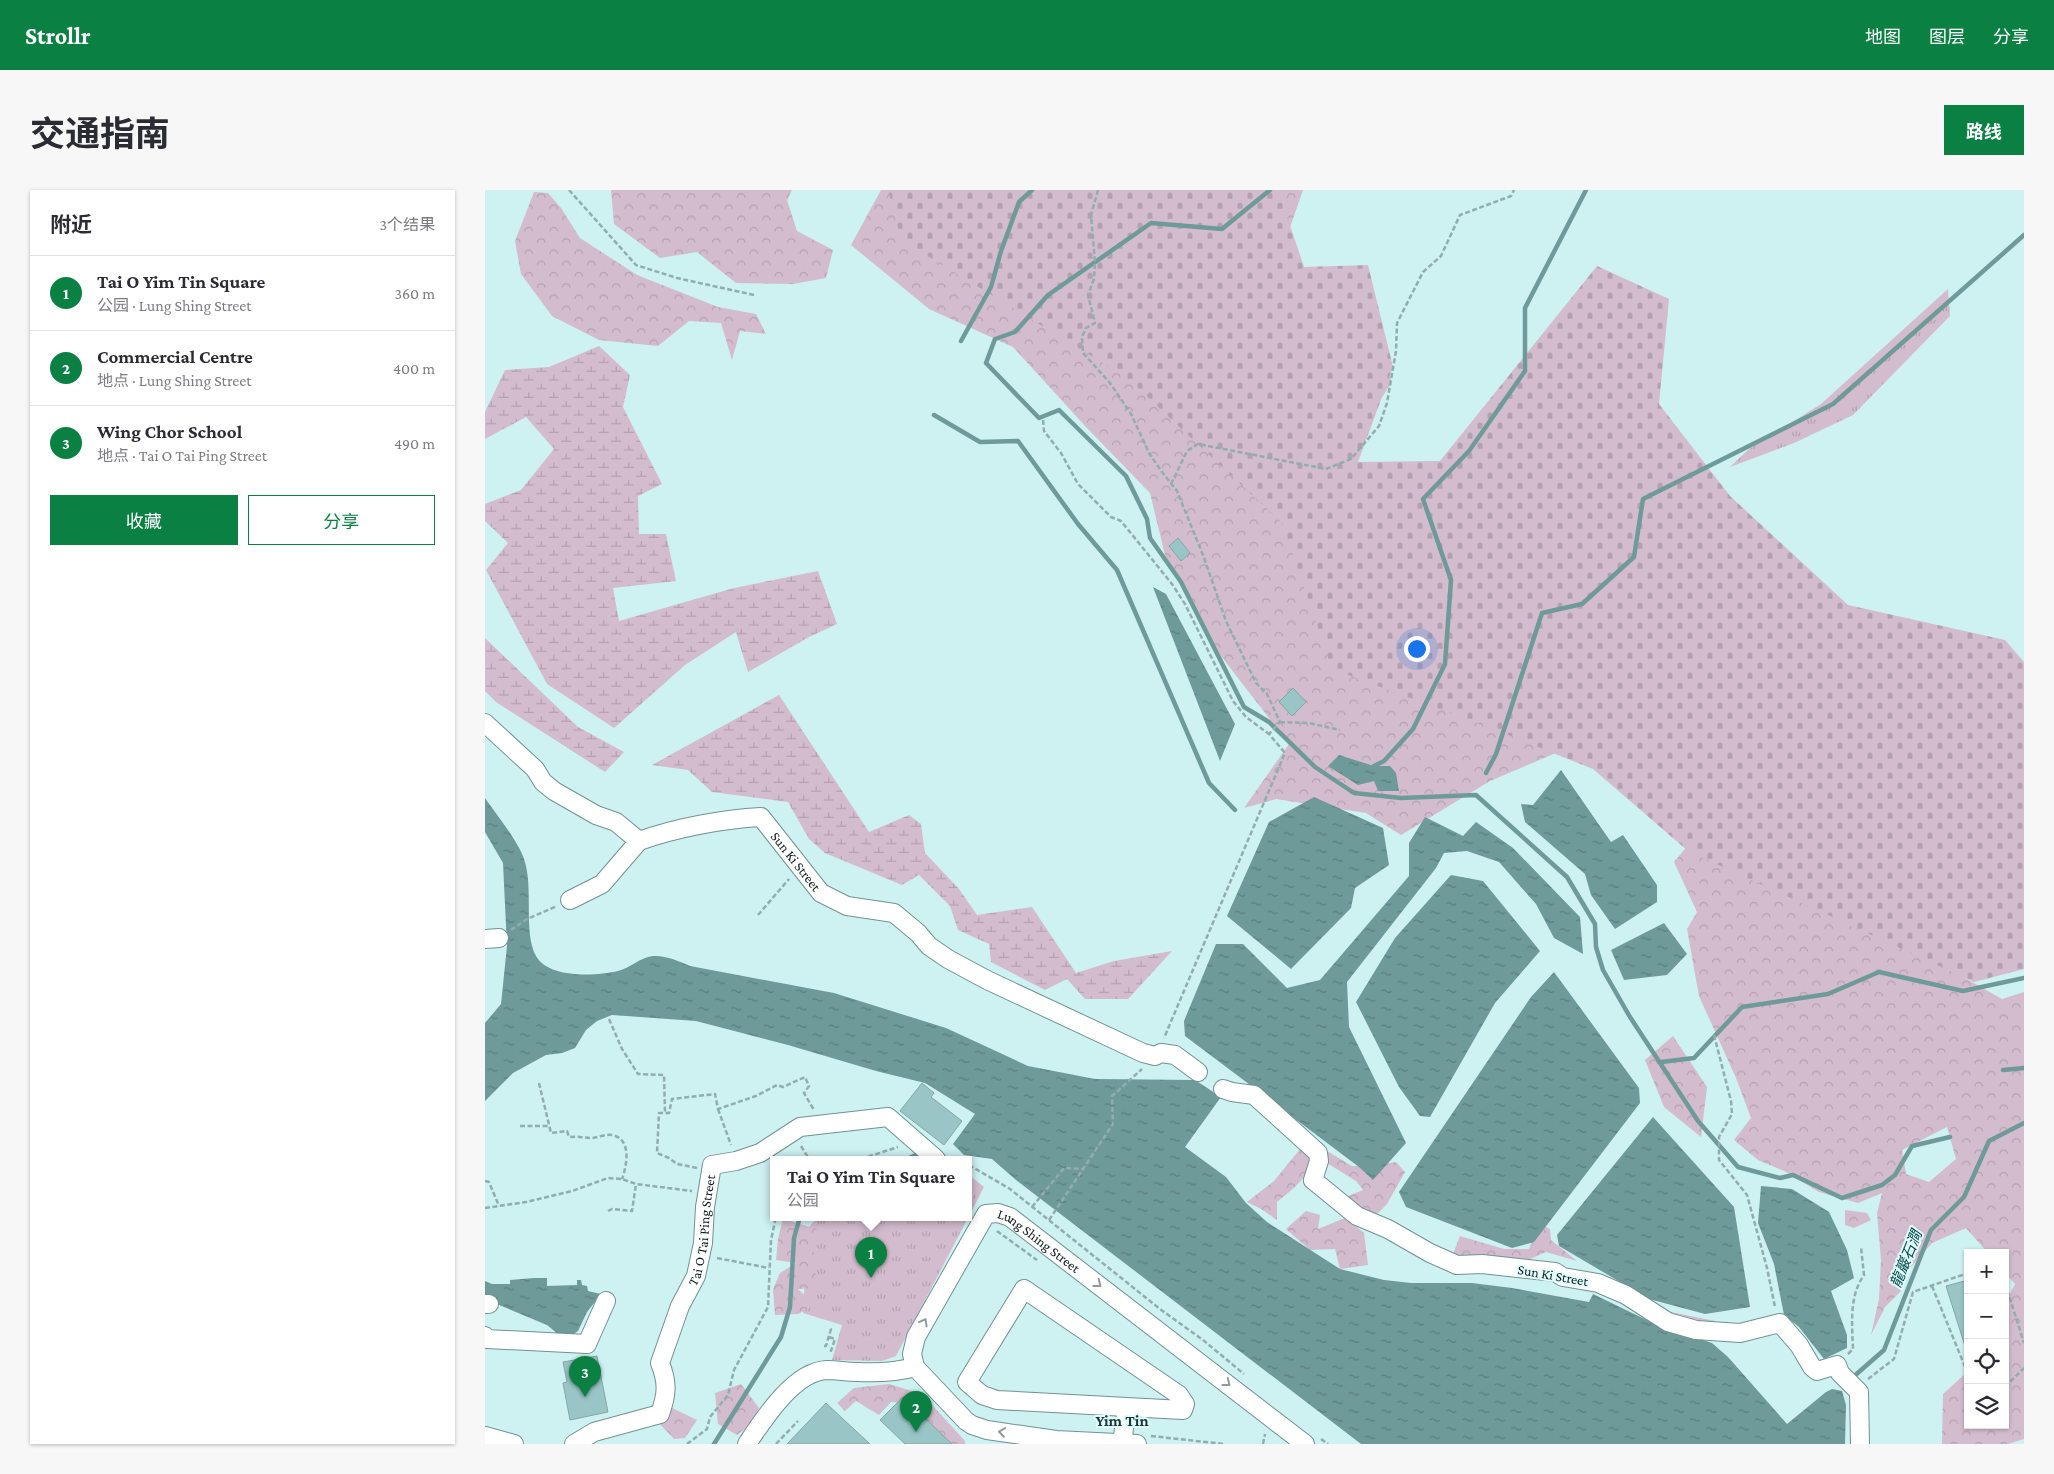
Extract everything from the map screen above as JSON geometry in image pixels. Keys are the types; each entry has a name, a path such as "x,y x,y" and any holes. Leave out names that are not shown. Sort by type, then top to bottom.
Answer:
{"street":[{"path":"485,723 535,769 543,782 554,791 596,815 616,822 639,841 602,884 570,900"},
{"name":"Sun Ki Street","path":"639,841 656,835 737,818 761,817 821,892 847,906 894,913 929,946 987,980 1143,1053 1155,1056 1161,1053 1175,1055 1198,1072"},
{"name":"Sun Ki Street","path":"1223,1089 1254,1095 1318,1153 1319,1161 1313,1180 1357,1216 1387,1229 1430,1253 1457,1265 1482,1264 1555,1272 1563,1277 1598,1283 1627,1295 1668,1322 1696,1330 1740,1333 1780,1323"},
{"name":"Tai O Tai Ping Street","path":"574,1444 594,1432 660,1414 666,1398 666,1392 665,1378 660,1363 680,1306 696,1276 701,1255 705,1207 712,1165 736,1161 760,1153 800,1128 888,1117 934,1156"},
{"name":"Lung Shing Street","path":"915,1367 912,1354 916,1337 983,1218 989,1213 998,1212 1010,1217 1046,1243 1268,1425 1313,1441"},
{"path":"1024,1289 1179,1395 1185,1404 1183,1410 1127,1407 997,1400 982,1395 967,1382 1024,1289"},
{"path":"485,1336 487,1339 587,1344 606,1301"},
{"path":"1780,1323 1799,1344 1812,1367 1817,1371 1837,1365 1840,1373 1859,1392 1861,1444"},
{"path":"747,1444 773,1406 807,1376 826,1370 867,1372 915,1367 966,1421 979,1428 1056,1440 1130,1443 1127,1407"},
{"path":"1268,1425 1281,1432 1283,1444"},
{"path":"485,1436 514,1444"}],"path":[{"path":"569,190 636,265 677,278 753,295"},
{"path":"1097,190 1091,215 1095,262 1094,278 1088,295 1095,323 1086,328 1082,337 1083,353 1110,383 1131,414 1149,453 1177,491 1226,621 1256,683 1267,694 1279,722"},
{"path":"1171,484 1187,452 1198,444 1326,468 1351,459 1379,426 1387,403 1396,351 1397,323 1423,272 1441,256 1460,215 1511,196 1515,190"},
{"path":"1043,420 1043,431 1061,453 1078,484 1111,517 1121,521 1172,584 1185,604 1233,701 1246,717 1270,734 1285,753 1162,1043 1161,1053 1112,1096 1113,1124 1049,1220"},
{"path":"1270,734 1279,722"},
{"path":"1279,722 1309,723 1341,730"},
{"path":"758,915 800,867"},
{"path":"492,938 527,919 570,900"},
{"path":"609,1019 622,1049 639,1074 664,1075 665,1113"},
{"path":"1714,1035 1731,1101 1732,1114 1719,1137 1719,1160 1747,1195 1780,1323"},
{"path":"718,1109 756,1096 777,1085 783,1087 805,1077 809,1086 804,1093 813,1106 818,1125"},
{"path":"539,1083 551,1133 567,1130 569,1137 579,1135 591,1138 610,1134 619,1137 625,1145 627,1159 622,1179"},
{"path":"712,1165 704,1170 677,1164 657,1153 659,1113 669,1113 672,1099 715,1094 718,1109 736,1161"},
{"path":"520,1126 548,1126"},
{"path":"870,1156 915,1140"},
{"path":"972,1168 1009,1189 1203,1340 1247,1377"},
{"path":"1032,1207 1065,1168 1083,1169"},
{"path":"485,1208 526,1202 572,1191 608,1178 622,1179 636,1184 708,1193"},
{"path":"485,1182 489,1182 499,1206"},
{"path":"608,1211 612,1209 633,1211 636,1184"},
{"path":"687,1444 707,1429 710,1417 728,1395 733,1370 767,1307 771,1240 775,1221"},
{"path":"992,1228 1037,1261"},
{"path":"1837,1365 1853,1349 1853,1311 1856,1286 1864,1275 1861,1247"},
{"path":"701,1255 769,1268"},
{"path":"1855,1389 1894,1359 1913,1292 1964,1274"},
{"path":"1932,1286 1964,1364"},
{"path":"2008,1294 2024,1343"},
{"path":"824,1346 826,1346 829,1337 831,1329 829,1328"},
{"path":"826,1370 835,1339 829,1337"},
{"path":"2009,1384 2024,1368"},
{"path":"776,1444 798,1421"},
{"path":"1263,1444 1268,1425"},
{"path":"1313,1441 1328,1444"}],"green space":[{"path":"611,190 792,190 787,200 797,231 833,250 826,278 793,284 736,283 697,252 660,258 614,224"},
{"path":"881,190 1303,190 1269,288 1362,296 1392,382 1340,461 1617,727 1490,781 1401,835 1366,813 1276,799 1244,808 1289,744 1221,656 1188,598 1165,555 1150,493 1086,427 1013,347 929,309 851,245"},
{"path":"888,190 1278,190 1304,267 1368,265 1393,367 1358,462 1440,461 1597,266 1669,299 1659,404 1730,496 1848,605 2005,640 2024,662 2024,969 1974,982 1688,851 1593,769 1483,725 1332,669 1282,523 1126,377 901,240"},
{"path":"534,192 548,193 561,208 580,238 637,275 718,307 756,314 766,334 740,331 732,360 721,323 689,321 658,346 599,340 552,316 521,274 515,241"},
{"path":"1948,289 1950,316 1853,415 1794,443 1730,467 1749,449 1821,404"},
{"path":"599,346 630,375 623,407 662,484 638,496 639,534 666,534 676,581 613,588 619,621 734,588 818,571 837,624 809,637 748,672 736,632 685,665 614,728 547,684 486,570 508,543 485,521 485,504 521,490 554,449 526,417 485,439 485,412 505,370 549,367"},
{"path":"485,638 578,727 624,752 605,772 496,702 485,691"},
{"path":"779,695 869,832 909,815 921,824 925,853 959,889 977,915 1032,907 1076,973 1114,961 1172,951 1128,999 1085,999 1067,979 1045,990 991,962 989,944 958,930 950,906 919,875 902,885 825,853 809,839 788,802 712,792 688,770 652,765"},
{"path":"1714,814 1790,879 2002,999 2024,992 2024,1439 2008,1444 1942,1444 1943,1394 1964,1375 1964,1429 2009,1429 2009,1295 2015,1284 2009,1277 2009,1249 1984,1249 1966,1228 1932,1243 1905,1274 1901,1291 1885,1307 1871,1335 1879,1299 1881,1260 1877,1213 1882,1193 1858,1203 1819,1192 1784,1171 1758,1160 1734,1140 1751,1118 1736,1078 1699,996 1687,929 1697,912 1674,862","holes":["1947,1127 1956,1159 1929,1182 1906,1174 1902,1150"]},
{"path":"1673,1036 1707,1087 1701,1137 1664,1107 1645,1060"},
{"path":"1301,1148 1313,1159 1303,1178 1277,1202 1277,1220 1247,1202 1274,1181"},
{"path":"1327,1151 1352,1166 1372,1166 1396,1162 1405,1172 1387,1204 1375,1216 1351,1217 1346,1197 1363,1190 1356,1181 1327,1163"},
{"path":"972,1177 984,1187 972,1210"},
{"path":"1845,1210 1867,1213 1871,1220 1854,1228 1845,1225"},
{"path":"1306,1211 1320,1215 1318,1229 1345,1218 1364,1233 1368,1265 1340,1269 1335,1249 1310,1250 1286,1229"},
{"path":"782,1221 790,1221 817,1229 812,1244 815,1259 816,1288 798,1289 815,1305 798,1314 775,1315 773,1289 780,1273 796,1263 776,1260"},
{"path":"814,1221 966,1221 896,1356 882,1361 832,1360 842,1325 803,1313 809,1227"},
{"path":"1538,1223 1550,1229 1551,1240 1577,1261 1546,1252 1521,1263 1453,1254 1460,1236 1504,1249 1529,1249"},
{"path":"1666,1311 1715,1321 1722,1328 1671,1318"},
{"path":"741,1384 759,1408 752,1424 737,1435 718,1424 715,1393"},
{"path":"889,1384 922,1394 965,1441 965,1444 943,1444 905,1403 891,1402 879,1415 856,1401 845,1411 837,1403 854,1388"},
{"path":"670,1407 697,1420 685,1438 674,1439 657,1421"}],"water":[{"path":"1153,587 1166,594 1235,724 1220,761"},
{"path":"1339,755 1374,766 1390,766 1396,773 1399,791 1378,791 1374,781 1358,785 1328,766"},
{"path":"1561,770 1611,842 1623,835 1657,885 1657,902 1615,929 1591,895 1585,874 1525,822 1521,804 1533,805"},
{"path":"1314,797 1383,828 1389,865 1355,888 1351,908 1291,969 1227,916 1269,822"},
{"path":"485,798 512,836 524,859 527,870 532,946 536,956 551,969 586,975 609,973 622,970 648,957 662,956 690,966 834,993 946,1028 1028,1066 1095,1079 1195,1080 1221,1097 1185,1147 1226,1177 1246,1203 1267,1222 1340,1269 1384,1280 1411,1283 1472,1283 1589,1302 1593,1294 1657,1325 1712,1343 1728,1357 1787,1424 1826,1392 1832,1389 1842,1391 1846,1405 1845,1444 1361,1444 1016,1180 992,1159 964,1155 953,1144 975,1114 925,1083 696,1021 612,1015 597,1021 586,1030 575,1048 562,1053 546,1055 513,1073 485,1101 485,1023 501,1004 507,946 503,863 485,832"},
{"path":"1425,817 1463,836 1476,822 1513,848 1580,917 1583,954 1554,938 1536,904 1499,862 1467,851 1444,853 1436,868 1347,982 1349,1027 1406,1143 1373,1180 1359,1167 1185,1036 1184,1021 1216,944 1243,944 1287,988 1320,980 1409,876 1409,843"},
{"path":"1451,875 1483,881 1540,951 1495,1003 1430,1117 1420,1116 1399,1087 1356,1002 1395,938"},
{"path":"1664,923 1687,954 1667,975 1624,980 1611,950"},
{"path":"1554,972 1639,1088 1640,1103 1534,1242 1512,1248 1406,1207 1399,1192 1531,997"},
{"path":"1653,1117 1734,1207 1750,1307 1705,1314 1649,1299 1559,1246 1557,1235"},
{"path":"1761,1186 1792,1189 1829,1212 1847,1250 1854,1278 1831,1291 1847,1335 1847,1348 1824,1359 1799,1327 1784,1315 1774,1264 1758,1223"},
{"path":"547,1278 547,1286 577,1285 577,1280 581,1280 582,1285 587,1286 588,1291 601,1294 587,1312 578,1331 572,1335 558,1334 547,1325 485,1299 485,1281 492,1284 510,1284 510,1280"}],"building":[{"path":"1178,538 1190,553 1181,561 1169,546"},
{"path":"1293,688 1306,702 1292,716 1279,702"},
{"path":"922,1083 934,1093 931,1097 962,1121 944,1145 900,1111"},
{"path":"1964,1281 1964,1343 1946,1286"},
{"path":"597,1356 608,1412 570,1420 563,1383 567,1382 563,1362"},
{"path":"903,1397 952,1444 905,1444 880,1420"},
{"path":"826,1403 843,1419 870,1444 787,1444"}],"waterway":[{"path":"961,341 991,287 1001,251 1019,202 1032,190"},
{"path":"1270,190 1222,229 1151,223 1048,295 1015,332 995,339 986,363 1039,418 1059,410 1126,476 1147,519 1150,538 1181,582 1244,707 1269,722 1315,767 1354,793 1401,798 1476,795 1567,877 1595,924 1596,947 1603,970 1630,1017 1698,1121 1738,1167 1780,1178 1793,1175 1842,1198 1882,1185 1895,1175 1912,1146 1950,1137"},
{"path":"1374,766 1384,761 1413,729 1445,664 1451,580 1423,499 1469,451 1525,371 1525,308 1586,190"},
{"path":"1486,773 1496,754 1542,613 1582,604 1634,557 1643,499 1833,404 2024,235"},
{"path":"934,415 980,442 1018,441 1078,524 1117,570 1209,783 1235,810"},
{"path":"1661,1062 1694,1058 1742,1007 1828,994 1879,972 1963,991 2024,978"},
{"path":"2003,1070 2024,1068"},
{"name":"龍巖石澗","path":"1852,1378 1884,1350 1931,1230 1964,1197 1989,1141 2024,1123"},
{"path":"914,1156 918,1154"},
{"path":"714,1444 781,1337 790,1307 794,1238 799,1221"}],"place":[{"name":"Tai O Yim Tin Square","path":"871,1278"},
{"name":"Wing Chor School","path":"585,1397"},
{"name":"Commercial Centre","path":"916,1432"}],"district":[{"name":"Yim Tin","path":"1122,1420"}]}
